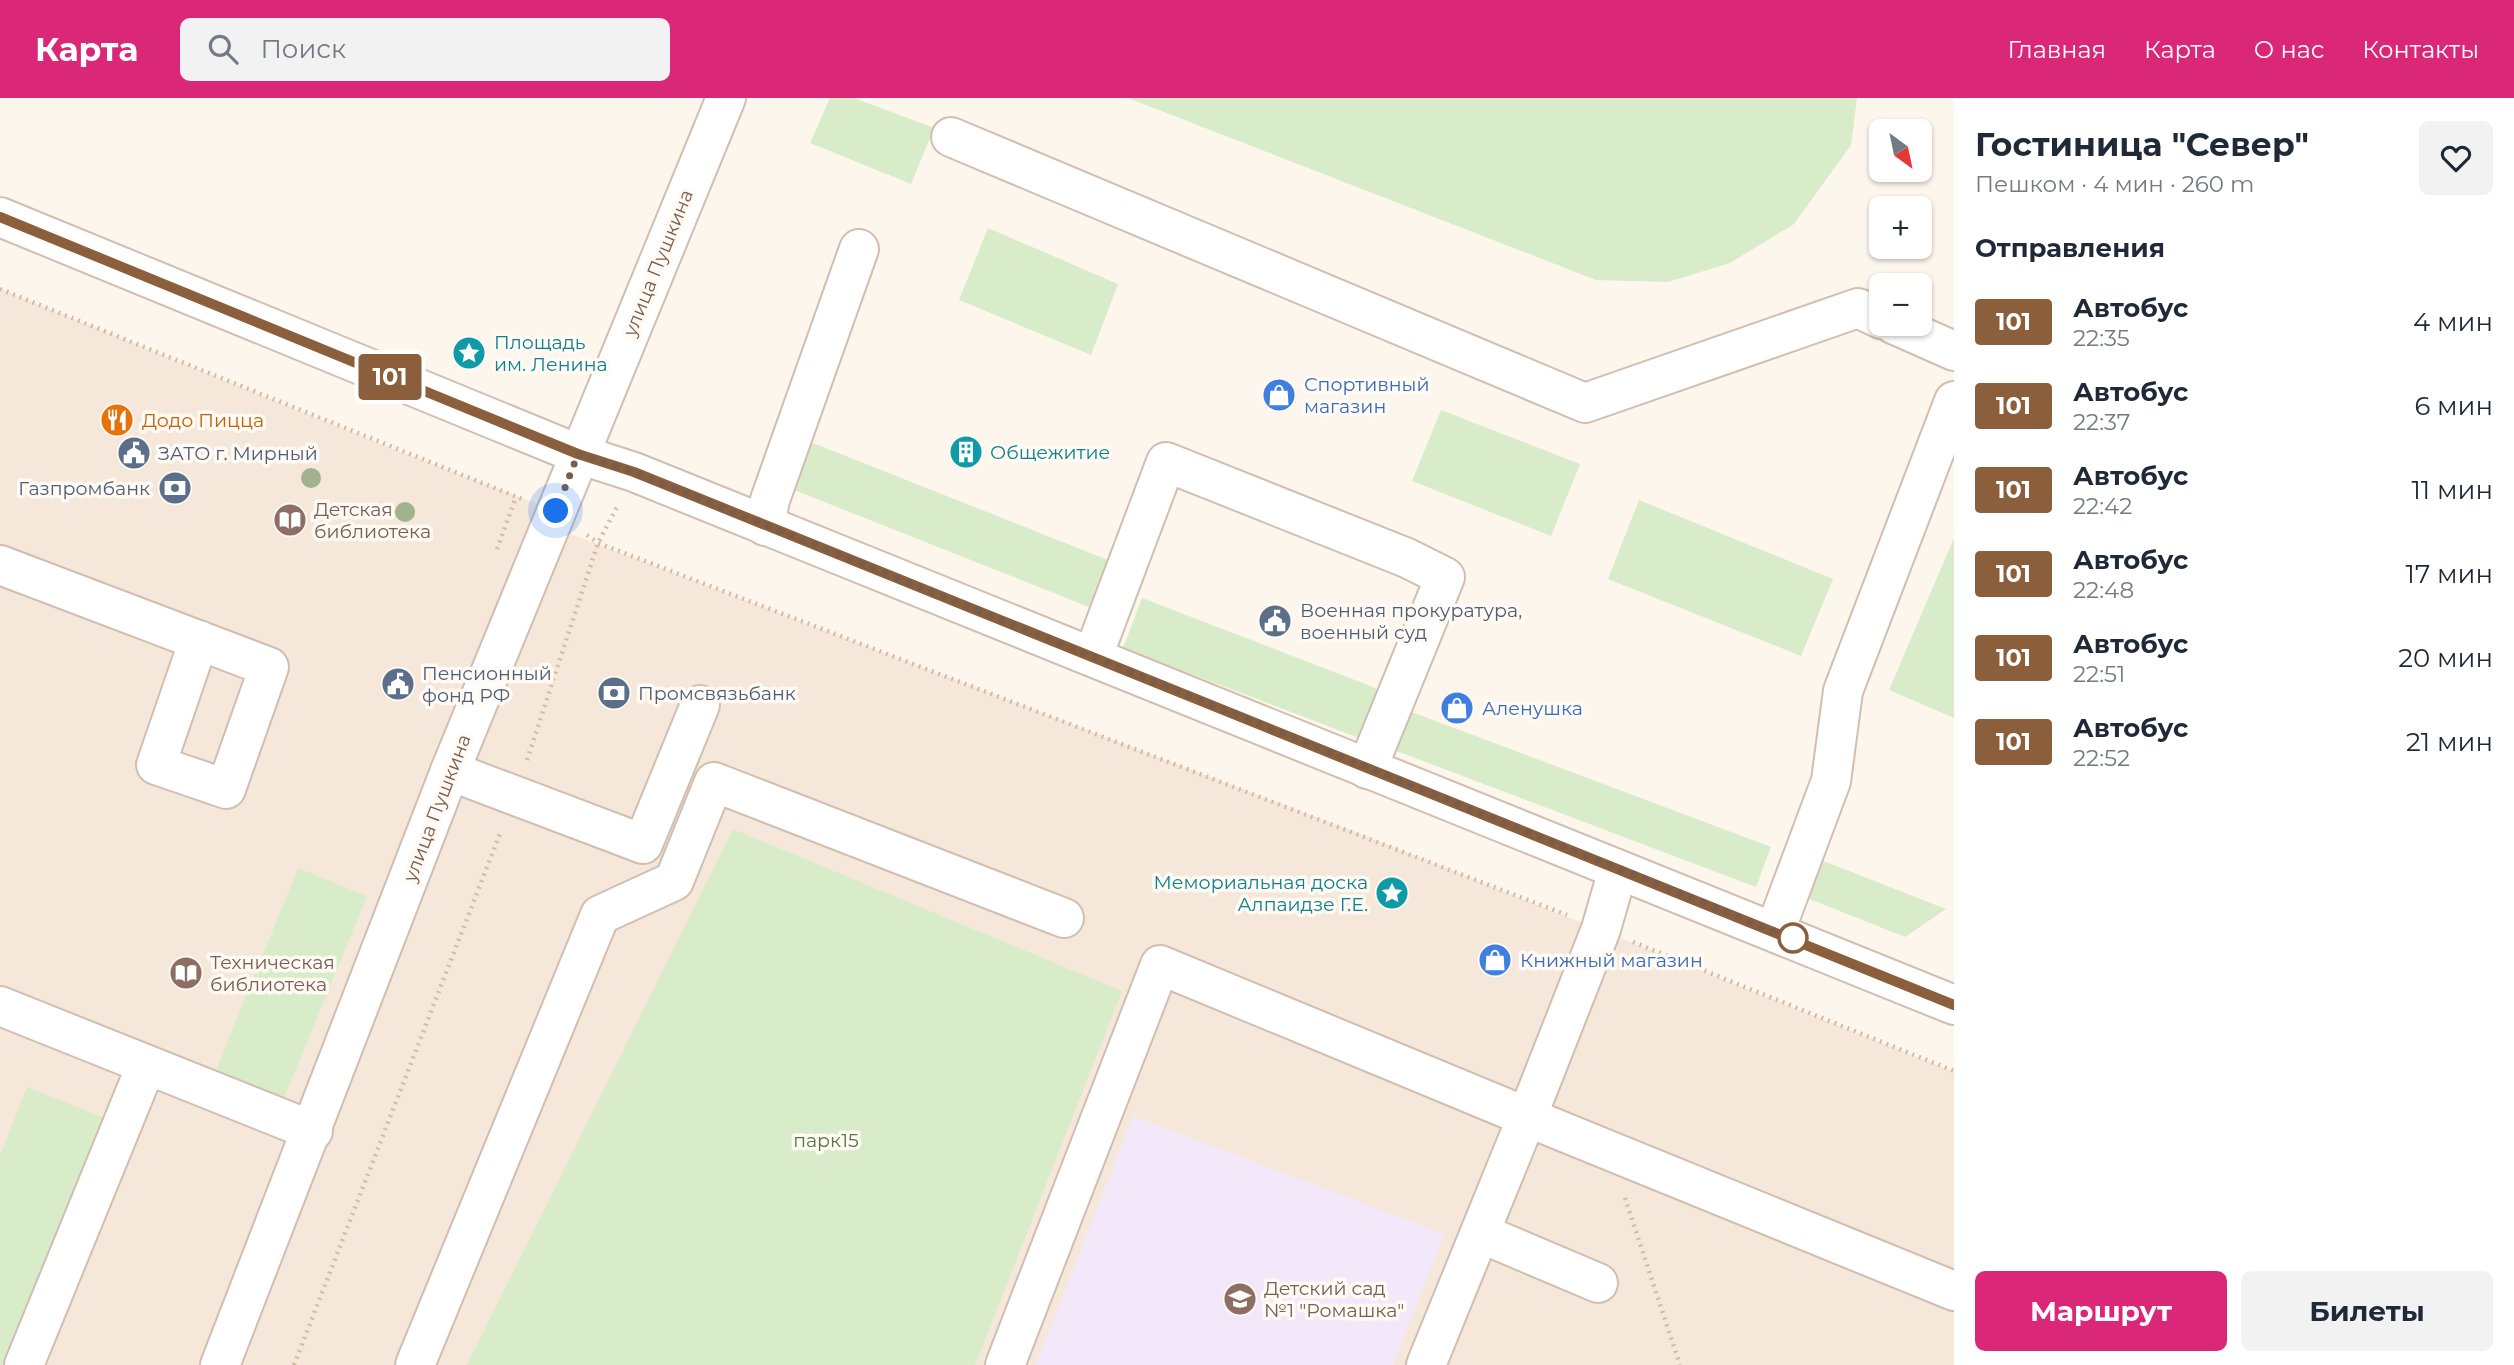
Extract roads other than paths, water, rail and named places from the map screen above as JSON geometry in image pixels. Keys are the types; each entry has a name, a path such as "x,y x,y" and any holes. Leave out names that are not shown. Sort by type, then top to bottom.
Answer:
{"street":[{"name":"улица Пушкина","path":"220,1365 313,1131 450,771 726,98"},
{"path":"951,137 1585,403 1858,308 1869,313"},
{"path":"0,217 578,454 634,472 1954,1005"},
{"path":"765,526 770,500 859,249"},
{"path":"1920,336 1954,351"},
{"path":"1775,931 1831,781 1843,691 1954,401"},
{"path":"1093,656 1166,462 1407,558 1444,577 1367,769"},
{"path":"0,565 199,640"},
{"path":"450,771 514,798 643,844 700,705"},
{"path":"415,1365 600,915 674,881 714,782 1063,918"},
{"path":"1426,1365 1601,929 1618,870"},
{"path":"1005,1365 1160,965 1954,1291"},
{"path":"0,1006 313,1131"},
{"path":"24,1365 146,1066"},
{"path":"1480,1233 1598,1283"}],"place":[{"name":"Площадь им. Ленина","path":"469,353"},
{"name":"Спортивный магазин","path":"1279,395"},
{"name":"Додо Пицца","path":"117,420"},
{"name":"Общежитие","path":"966,452"},
{"name":"ЗАТО г. Мирный","path":"134,453"},
{"name":"Газпромбанк","path":"175,488"},
{"name":"Детская библиотека","path":"290,520"},
{"name":"Военная прокуратура, военный суд","path":"1275,621"},
{"name":"Пенсионный фонд РФ","path":"398,684"},
{"name":"Промсвязьбанк","path":"614,693"},
{"name":"Аленушка","path":"1457,708"},
{"name":"Мемориальная доска Алпаидзе Г.Е.","path":"1392,893"},
{"name":"Книжный магазин","path":"1495,960"},
{"name":"Техническая библиотека","path":"186,973"},
{"name":"Детский сад №1 \"Ромашка\"","path":"1240,1299"}],"park label":[{"name":"парк15","path":"826,1140"}]}
